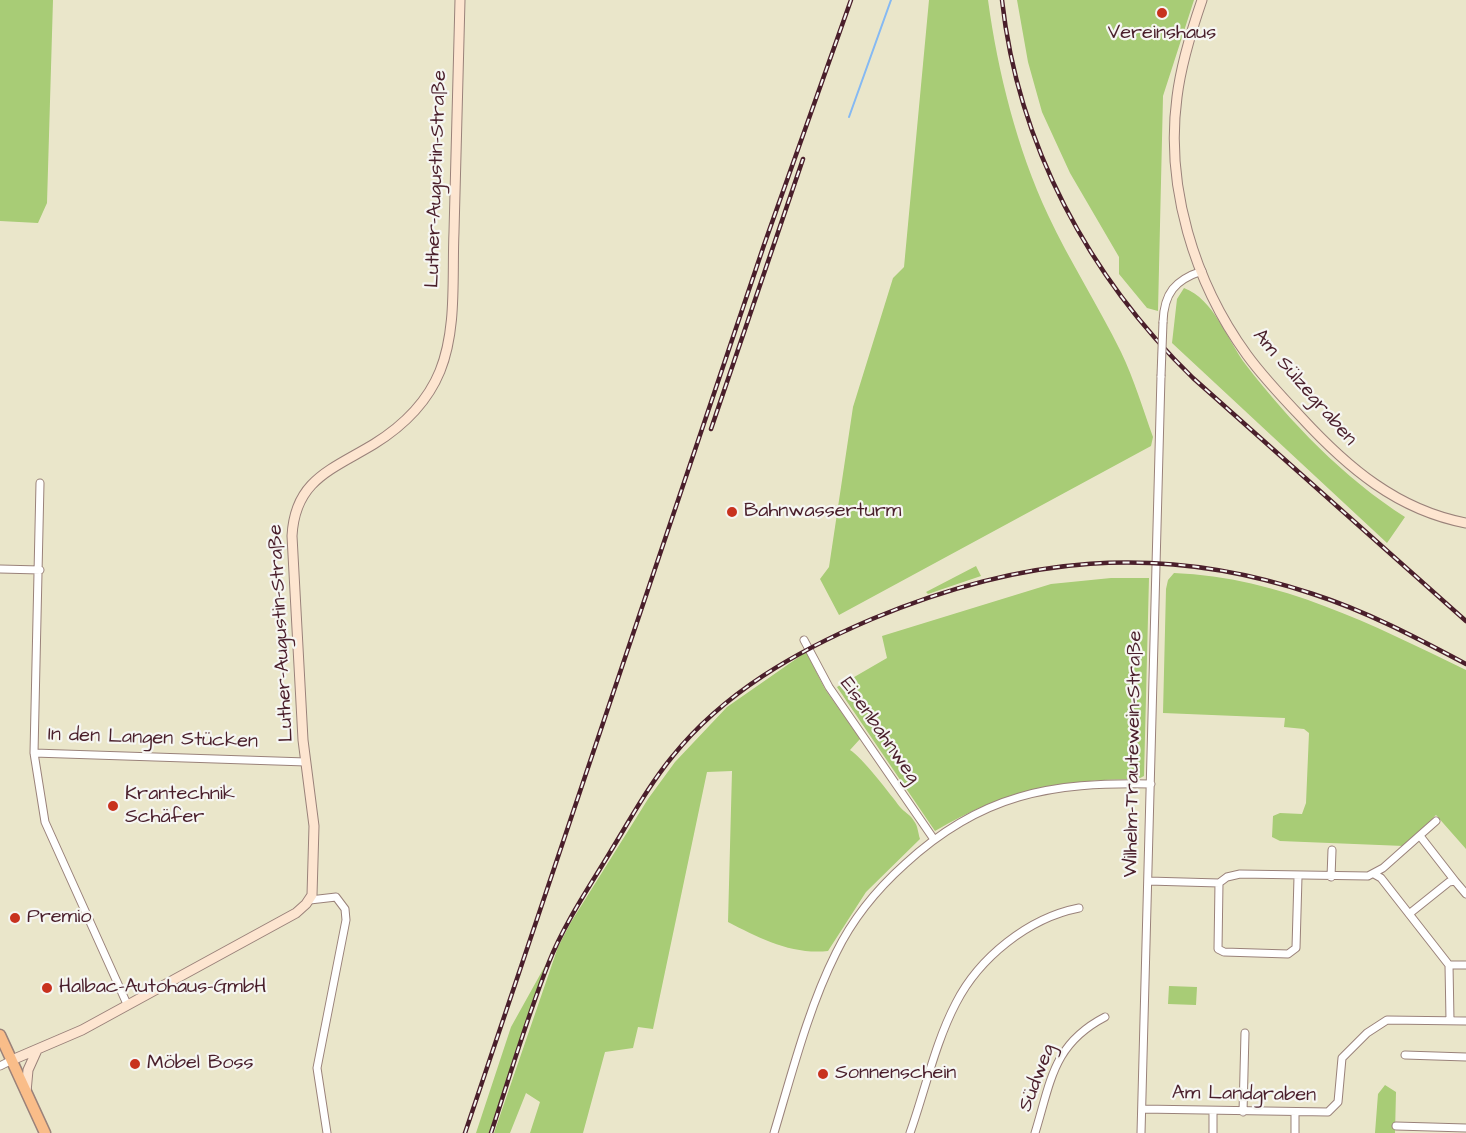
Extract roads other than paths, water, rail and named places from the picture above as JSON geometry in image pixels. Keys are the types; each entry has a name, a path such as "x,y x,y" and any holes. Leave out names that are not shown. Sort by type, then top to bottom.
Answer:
{"main road":[{"path":"0,1035 45,1133"}],"street":[{"name":"Luther-Augustin-Straße","path":"309,900 314,884 315,833 306,762 293,556 294,514 306,490 321,474 375,443 408,419 430,392 444,360 452,305 460,0"},
{"name":"Am Sülzegraben","path":"1202,0 1183,60 1174,141 1180,204 1202,270 1226,321 1246,354 1328,447 1358,473 1387,493 1421,510 1466,523"},
{"name":"Wilhelm-Trautewein-Straße","path":"1141,1133 1163,322 1165,307 1174,288 1183,278 1202,270"},
{"name":"In den Langen Stücken","path":"40,483 40,570 34,753 45,822 127,1004"},
{"path":"0,569 40,570"},
{"name":"Eisenbahnweg","path":"804,640 829,687 933,837"},
{"name":"In den Langen Stücken","path":"34,753 306,762"},
{"path":"774,1133 819,992 837,952 872,896 933,837 992,805 1047,789 1089,784 1151,784"},
{"path":"1374,874 1436,821"},
{"path":"1420,836 1466,894"},
{"path":"1331,877 1332,850"},
{"path":"1148,881 1219,883 1240,874 1298,877 1374,874 1381,878 1449,965 1449,1020"},
{"path":"1219,883 1218,949 1224,952 1288,954 1296,948 1298,877"},
{"path":"1409,914 1449,882 1455,881"},
{"path":"0,1066 82,1030 296,913 309,900 336,897 345,909 345,936 317,1068 327,1133"},
{"path":"910,1133 946,1026 956,1003 974,976 994,954 1038,922 1079,908"},
{"path":"1449,965 1466,965"},
{"name":"Südweg","path":"1035,1133 1055,1067 1067,1044 1084,1027 1105,1017"},
{"name":"Am Landgraben","path":"1142,1109 1324,1113 1335,1107 1339,1096 1342,1058 1353,1043 1387,1020 1466,1021"},
{"path":"1243,1112 1245,1033"},
{"path":"26,1092 28,1070 37,1050"},
{"path":"1405,1055 1466,1057"},
{"path":"1213,1133 1214,1111"},
{"path":"1295,1114 1295,1133"},
{"path":"1396,1126 1466,1128"}],"waterway":[{"path":"849,117 891,0"}],"railway":[{"path":"465,1133 764,245 851,0"},
{"path":"1002,0 1011,54 1024,106 1042,157 1064,206 1091,252 1122,297 1156,339 1193,378 1466,621"},
{"path":"711,429 803,159"},
{"path":"491,1133 533,1004 555,947 578,904 656,779 692,734 738,693 789,660 844,631 927,598 982,582 1036,570 1090,564 1145,563 1200,567 1256,578 1313,594 1372,617 1466,664"}],"place":[{"name":"Vereinshaus","path":"1162,13"},
{"name":"Bahnwasserturm","path":"732,512"},
{"name":"Krantechnik Schäfer","path":"113,806"},
{"name":"Premio","path":"15,918"},
{"name":"Halbac-Autohaus-GmbH","path":"47,988"},
{"name":"Möbel Boss","path":"135,1064"},
{"name":"Sonnenschein","path":"823,1074"}]}
